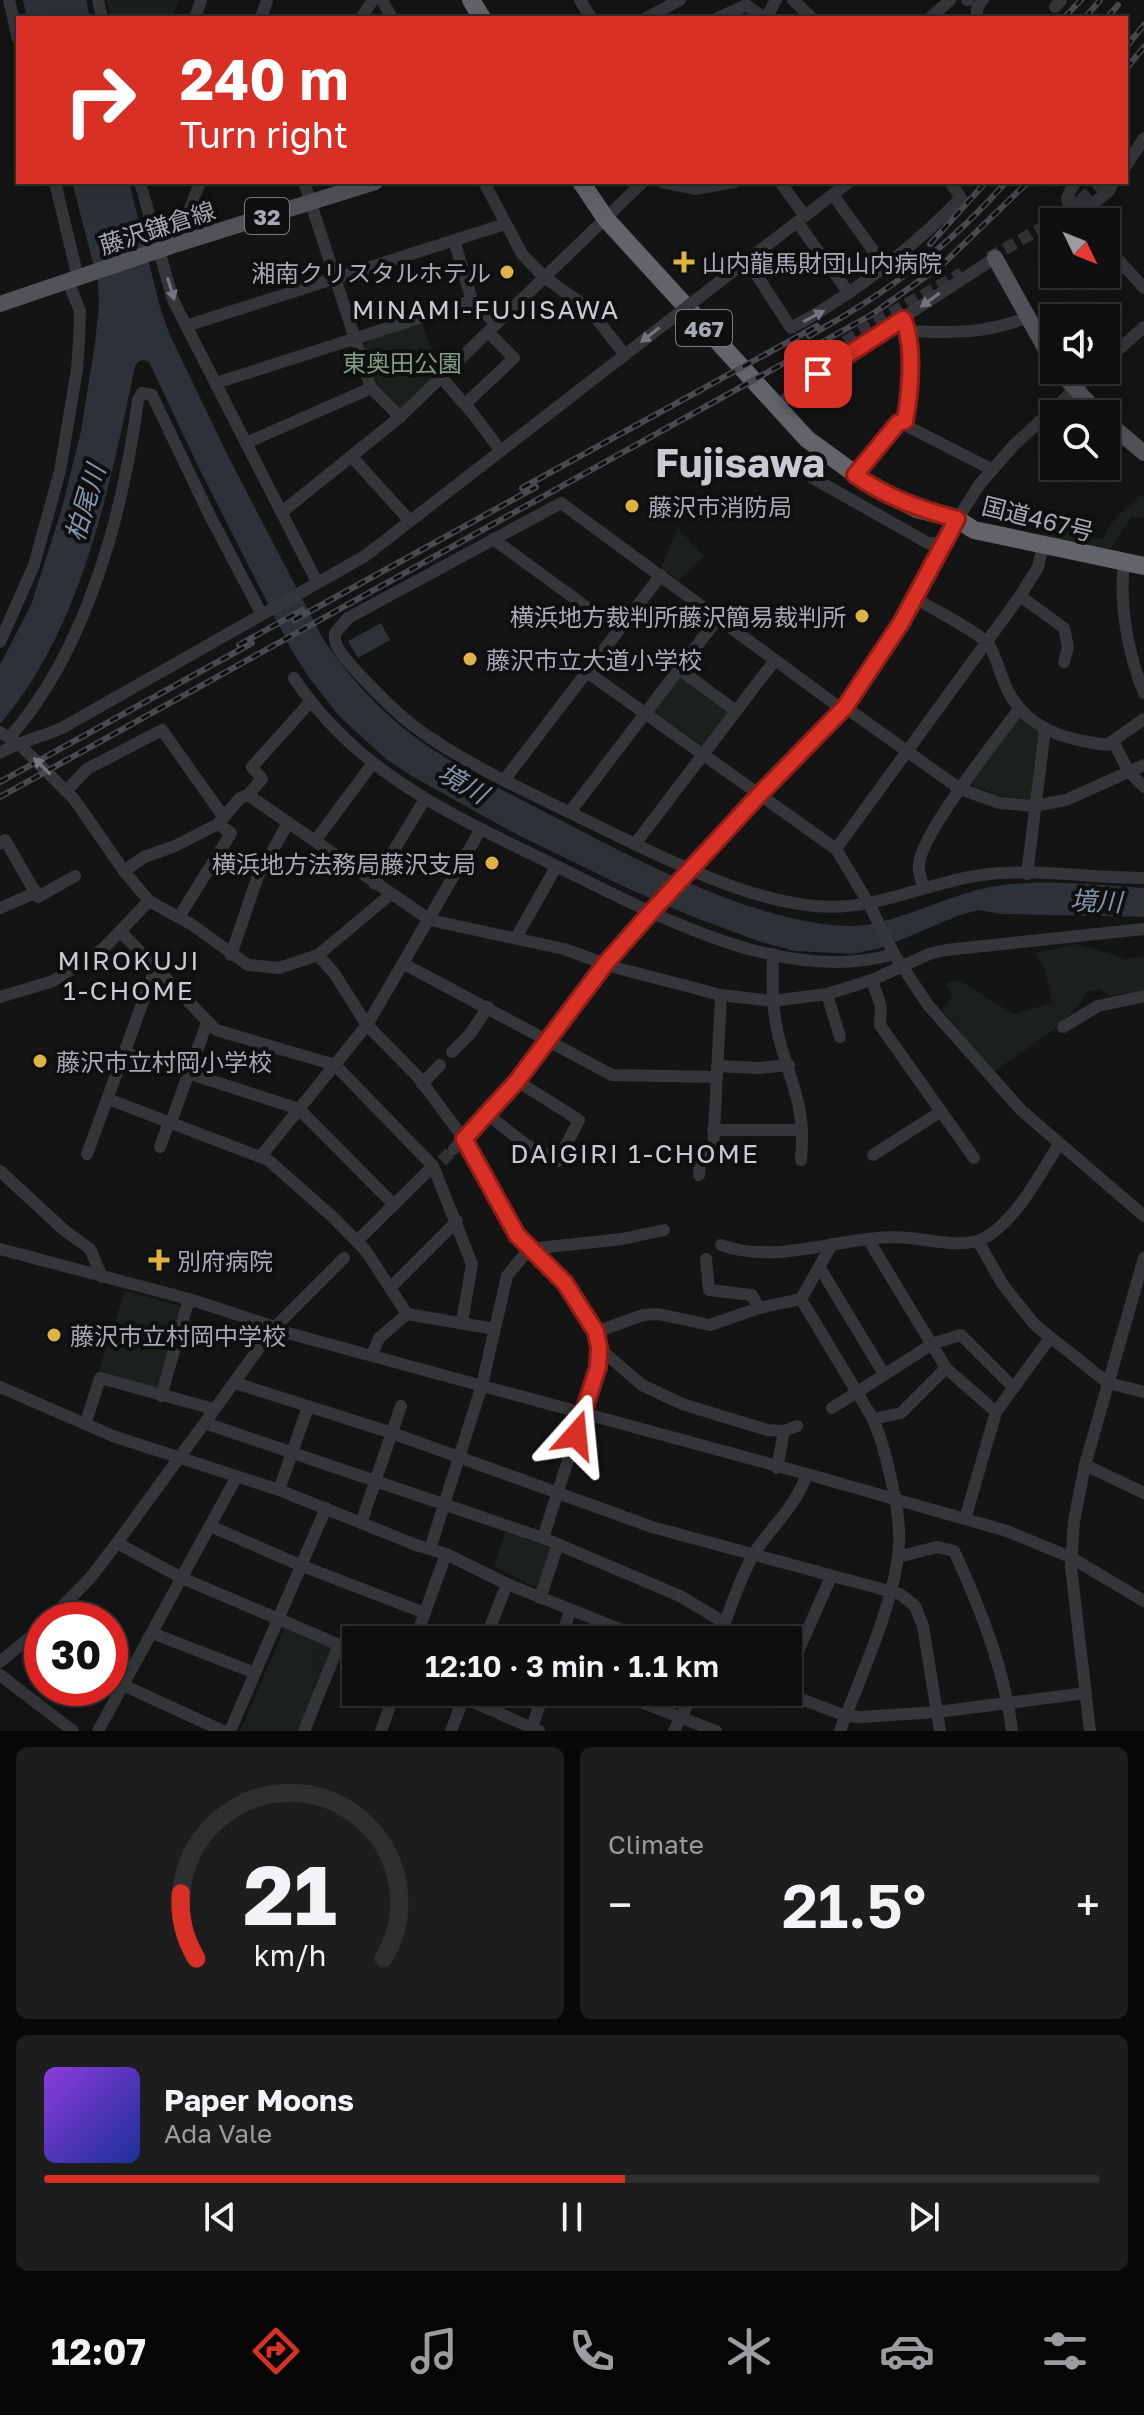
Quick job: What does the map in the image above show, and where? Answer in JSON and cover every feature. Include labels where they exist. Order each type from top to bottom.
[{"type":"highway","name":"国道467号","points":[[582,184],[606,219],[776,406],[807,439],[855,475],[917,509],[957,519],[974,530],[1144,566]]},
{"type":"main road","name":"藤沢鎌倉線","points":[[0,304],[369,184]]},
{"type":"main road","points":[[995,258],[1040,338]]},
{"type":"main road","points":[[1069,384],[1084,400]]},
{"type":"main road","points":[[1120,433],[1144,453]]},
{"type":"street","points":[[9,0],[16,30]]},
{"type":"street","points":[[650,16],[680,0]]},
{"type":"street","points":[[793,0],[810,16]]},
{"type":"street","points":[[935,9],[950,0]]},
{"type":"street","points":[[722,16],[746,5],[762,16]]},
{"type":"street","points":[[1128,163],[1144,139]]},
{"type":"street","points":[[0,642],[34,565],[60,471],[77,369],[80,311],[55,184]]},
{"type":"street","points":[[140,184],[157,252],[173,300],[282,512],[312,585]]},
{"type":"street","points":[[177,244],[199,184]]},
{"type":"street","points":[[305,184],[371,388],[400,417]]},
{"type":"street","points":[[485,184],[522,254],[544,277],[589,309],[625,355]]},
{"type":"street","points":[[282,512],[400,417],[641,184]]},
{"type":"street","points":[[672,184],[696,189],[723,184]]},
{"type":"street","points":[[781,184],[849,293]]},
{"type":"street","points":[[8,737],[34,740],[62,728],[365,556],[847,184]]},
{"type":"street","points":[[747,260],[791,328],[886,268],[921,239],[961,198],[951,184]]},
{"type":"street","points":[[1072,208],[1067,194],[1074,184]]},
{"type":"street","points":[[1067,198],[1077,205],[1089,207],[1109,191],[1112,184]]},
{"type":"street","points":[[833,195],[886,268]]},
{"type":"street","points":[[186,326],[505,224]]},
{"type":"street","points":[[454,240],[472,301],[514,358],[465,404]]},
{"type":"street","points":[[776,406],[819,370],[905,325],[995,258]]},
{"type":"street","points":[[1120,261],[1144,288]]},
{"type":"street","points":[[216,383],[472,301]]},
{"type":"street","points":[[905,325],[971,333],[1029,317]]},
{"type":"street","points":[[905,325],[909,404],[905,421]]},
{"type":"street","points":[[1120,348],[1144,327]]},
{"type":"street","points":[[441,377],[500,450]]},
{"type":"street","points":[[454,1149],[517,1081],[606,963],[759,795],[844,708],[870,673],[957,519],[991,469],[1081,384]]},
{"type":"street","points":[[246,443],[371,388]]},
{"type":"street","points":[[0,753],[8,737],[50,683],[84,611],[118,504],[138,400],[142,393],[152,395],[210,516],[262,613]]},
{"type":"street","points":[[905,421],[914,432],[991,469]]},
{"type":"street","points":[[855,475],[898,423],[905,421]]},
{"type":"street","points":[[351,456],[410,521]]},
{"type":"street","points":[[811,477],[928,543],[944,543]]},
{"type":"street","points":[[1144,765],[1066,800],[1034,806],[1000,803],[960,789],[775,660],[561,503],[348,618],[337,629],[334,639],[345,657],[399,714],[442,745],[688,872],[755,893],[798,904],[845,908],[870,907],[924,888],[982,875],[1144,878]]},
{"type":"street","points":[[493,539],[618,630]]},
{"type":"street","points":[[836,849],[988,643],[1038,567],[1043,546]]},
{"type":"street","points":[[1124,562],[1121,587],[1134,668],[1144,693]]},
{"type":"street","points":[[505,779],[661,575]]},
{"type":"street","points":[[1020,596],[1064,628],[1068,647],[1064,662]]},
{"type":"street","points":[[915,598],[988,643],[1019,709],[1045,729],[1089,743],[1107,745],[1144,719]]},
{"type":"street","points":[[570,812],[718,618]]},
{"type":"street","points":[[635,844],[775,660]]},
{"type":"street","points":[[679,669],[736,711]]},
{"type":"street","points":[[587,672],[836,849],[893,952],[928,1005],[1002,1092],[1144,1216]]},
{"type":"street","points":[[294,678],[347,740],[373,763],[425,799],[556,867],[714,937],[773,954],[824,962],[862,960],[893,952]]},
{"type":"street","points":[[124,871],[144,857],[175,846],[220,820],[240,798],[248,795],[262,779],[252,767],[311,701]]},
{"type":"street","points":[[924,888],[919,865],[924,847],[960,789],[1019,709]]},
{"type":"street","points":[[1027,874],[1045,729]]},
{"type":"street","points":[[66,791],[87,769],[162,730],[231,833],[179,917]]},
{"type":"street","points":[[8,737],[85,812],[124,871],[149,901],[179,917],[248,965],[279,968],[318,955],[391,894]]},
{"type":"street","points":[[1114,743],[1129,772],[1144,787]]},
{"type":"street","points":[[315,841],[373,763]]},
{"type":"street","points":[[248,795],[430,920],[564,949],[721,995],[772,1001],[827,994],[872,980],[929,954],[946,950],[1144,929]]},
{"type":"street","points":[[374,883],[425,799]]},
{"type":"street","points":[[231,955],[254,896],[258,876],[288,823]]},
{"type":"street","points":[[261,1156],[367,1025],[481,829]]},
{"type":"street","points":[[0,843],[5,840],[38,897],[75,876]]},
{"type":"street","points":[[516,938],[556,867]]},
{"type":"street","points":[[0,908],[37,892]]},
{"type":"street","points":[[0,997],[53,981],[104,948],[149,901]]},
{"type":"street","points":[[120,931],[207,1023],[223,1033],[335,1065],[433,1166],[472,1264],[462,1322]]},
{"type":"street","points":[[773,954],[772,1001],[781,1043],[798,1093],[801,1160]]},
{"type":"street","points":[[318,955],[334,973],[367,1025],[399,1056],[464,1139],[504,1215],[529,1249],[565,1283],[596,1332],[598,1367],[543,1538]]},
{"type":"street","points":[[404,964],[612,1075],[717,1072],[789,1065]]},
{"type":"street","points":[[87,1154],[155,969]]},
{"type":"street","points":[[872,980],[881,1007],[880,1025],[974,1158]]},
{"type":"street","points":[[827,994],[840,1037]]},
{"type":"street","points":[[699,1175],[700,1163],[713,1151],[721,995]]},
{"type":"street","points":[[1063,1027],[1098,1006],[1144,996]]},
{"type":"street","points":[[452,1052],[470,1034],[488,1007]]},
{"type":"street","points":[[160,1147],[207,1023]]},
{"type":"street","points":[[126,1053],[299,1109],[394,1205]]},
{"type":"street","points":[[422,1084],[440,1065]]},
{"type":"street","points":[[488,1115],[525,1144],[558,1161],[579,1120],[517,1081]]},
{"type":"street","points":[[108,1099],[261,1156],[357,1241],[407,1314],[495,1329]]},
{"type":"street","points":[[873,1155],[940,1112]]},
{"type":"street","points":[[713,1130],[802,1130]]},
{"type":"street","points":[[721,1245],[751,1254],[896,1236],[957,1243],[978,1241],[996,1230],[1012,1212],[1059,1144]]},
{"type":"street","points":[[357,1241],[433,1166]]},
{"type":"street","points":[[0,1171],[64,1230],[90,1249],[102,1277]]},
{"type":"street","points":[[390,1288],[457,1221]]},
{"type":"street","points":[[430,1549],[482,1385],[507,1276],[529,1249],[622,1239],[664,1230]]},
{"type":"street","points":[[868,1239],[946,1368],[996,1412]]},
{"type":"street","points":[[978,1241],[1015,1303],[1050,1338],[1108,1383],[1144,1392]]},
{"type":"street","points":[[596,1332],[643,1315],[658,1314],[710,1325],[759,1308],[801,1299],[832,1244]]},
{"type":"street","points":[[0,1249],[189,1299],[274,1328],[1007,1531],[1070,1557],[1144,1601]]},
{"type":"street","points":[[67,1602],[117,1543],[274,1328],[344,1258]]},
{"type":"street","points":[[1090,1731],[1070,1557],[1074,1521],[1085,1465],[1144,1258]]},
{"type":"street","points":[[706,1259],[709,1290],[752,1295],[759,1308]]},
{"type":"street","points":[[820,1268],[884,1374]]},
{"type":"street","points":[[161,1396],[189,1299]]},
{"type":"street","points":[[801,1299],[880,1435],[899,1531],[892,1591],[840,1731]]},
{"type":"street","points":[[372,1355],[379,1338],[407,1314]]},
{"type":"street","points":[[832,1408],[931,1345],[961,1335],[1013,1387]]},
{"type":"street","points":[[965,1519],[996,1412],[1050,1338]]},
{"type":"street","points":[[599,1348],[642,1385],[660,1395],[767,1430],[790,1429],[777,1468]]},
{"type":"street","points":[[873,1419],[901,1413],[946,1368]]},
{"type":"street","points":[[86,1422],[100,1378],[214,1409]]},
{"type":"street","points":[[235,1383],[392,1433],[652,1527],[892,1591],[908,1599],[920,1616],[940,1731]]},
{"type":"street","points":[[0,1387],[113,1436],[279,1490],[446,1554],[507,1584],[611,1626]]},
{"type":"street","points":[[361,1523],[401,1406]]},
{"type":"street","points":[[279,1490],[308,1407]]},
{"type":"street","points":[[205,1423],[543,1538],[680,1596],[725,1623]]},
{"type":"street","points":[[1085,1465],[1144,1493]]},
{"type":"street","points":[[724,1626],[753,1556],[801,1493],[807,1474]]},
{"type":"street","points":[[128,1676],[236,1478]]},
{"type":"street","points":[[230,1731],[326,1508]]},
{"type":"street","points":[[210,1526],[302,1566],[425,1613]]},
{"type":"street","points":[[117,1543],[182,1578],[342,1646]]},
{"type":"street","points":[[540,1598],[558,1544]]},
{"type":"street","points":[[898,1557],[937,1547],[954,1551],[971,1586],[1009,1703],[1012,1731]]},
{"type":"street","points":[[420,1626],[446,1554]]},
{"type":"street","points":[[802,1642],[831,1577]]},
{"type":"street","points":[[490,1626],[507,1584]]},
{"type":"street","points":[[565,1626],[570,1610]]},
{"type":"street","points":[[152,1633],[255,1673]]},
{"type":"street","points":[[2,1657],[24,1640]]},
{"type":"street","points":[[304,1731],[339,1645]]},
{"type":"street","points":[[0,1675],[73,1731]]},
{"type":"street","points":[[128,1687],[223,1731]]},
{"type":"street","points":[[802,1699],[846,1716],[937,1712],[1086,1693]]},
{"type":"street","points":[[98,1731],[112,1706]]},
{"type":"street","points":[[381,1731],[390,1706]]},
{"type":"street","points":[[451,1731],[457,1706]]},
{"type":"street","points":[[485,1706],[534,1730],[540,1706]]},
{"type":"street","points":[[650,1706],[716,1731]]},
{"type":"street","points":[[674,1731],[688,1706]]},
{"type":"green space","points":[[107,0],[179,0],[173,16],[111,16]]},
{"type":"green space","name":"東奥田公園","points":[[422,322],[430,346],[446,366],[403,407],[398,408],[378,386],[364,347],[369,339]]},
{"type":"green space","points":[[1140,495],[1144,497],[1144,518],[1131,517],[1110,550],[1049,541],[1040,529],[1055,516],[1070,530],[1102,539],[1115,519]]},
{"type":"green space","points":[[678,528],[704,557],[679,580],[661,567]]},
{"type":"green space","points":[[676,671],[732,711],[705,747],[648,708]]},
{"type":"green space","points":[[1020,717],[1039,732],[1030,800],[1001,796],[968,783]]},
{"type":"green space","points":[[1076,944],[1127,959],[1144,956],[1144,990],[1109,996],[1100,989],[1087,992],[1058,1025],[994,1071],[941,1009],[952,998],[946,983],[961,981],[1013,1014],[1053,1003],[1045,970],[1035,953]]},
{"type":"green space","points":[[125,1291],[184,1307],[160,1390],[98,1372]]},
{"type":"green space","points":[[505,1532],[553,1549],[538,1588],[494,1567]]},
{"type":"green space","points":[[285,1627],[332,1647],[300,1731],[240,1731]]},
{"type":"water","points":[[23,0],[86,0],[90,16],[27,16]]},
{"type":"water","points":[[73,184],[129,184],[169,333],[228,456],[322,637],[369,696],[402,727],[452,762],[653,867],[735,901],[816,923],[853,926],[884,921],[981,889],[1021,883],[1144,888],[1144,917],[1002,914],[978,910],[884,947],[853,954],[795,951],[691,916],[514,833],[386,759],[339,716],[292,651],[149,362],[144,360],[135,366],[103,507],[72,601],[52,645],[28,686],[0,724],[0,665],[31,605],[62,508],[81,431],[95,343],[98,282]]},
{"type":"water","points":[[381,623],[390,640],[358,658],[348,641]]},
{"type":"tunnel","points":[[989,258],[1059,218],[1100,184]]},
{"type":"tunnel","points":[[819,366],[840,345],[962,273]]},
{"type":"tunnel","points":[[429,1174],[454,1149]]},
{"type":"railway","points":[[1066,16],[1081,0]]},
{"type":"railway","points":[[1087,16],[1100,0]]},
{"type":"railway","points":[[1109,16],[1118,5]]},
{"type":"railway","points":[[1128,45],[1144,25]]},
{"type":"railway","points":[[1128,67],[1144,47]]},
{"type":"railway","points":[[930,244],[984,184]]},
{"type":"railway","points":[[809,336],[864,304],[915,268],[962,228],[1004,184]]},
{"type":"railway","points":[[0,797],[871,315],[942,265],[1026,184]]},
{"type":"railway","points":[[522,488],[817,326]]},
{"type":"railway","points":[[294,620],[536,487]]},
{"type":"railway","points":[[239,645],[302,610]]},
{"type":"railway","points":[[0,782],[252,643]]},
{"type":"place","name":"山内龍馬財団山内病院","points":[[684,262]]},
{"type":"place","name":"湘南クリスタルホテル","points":[[507,272]]},
{"type":"place","name":"藤沢市消防局","points":[[632,506]]},
{"type":"place","name":"横浜地方裁判所藤沢簡易裁判所","points":[[862,616]]},
{"type":"place","name":"藤沢市立大道小学校","points":[[470,659]]},
{"type":"place","name":"横浜地方法務局藤沢支局","points":[[492,863]]},
{"type":"place","name":"藤沢市立村岡小学校","points":[[40,1061]]},
{"type":"place","name":"別府病院","points":[[159,1260]]},
{"type":"place","name":"藤沢市立村岡中学校","points":[[54,1335]]},
{"type":"district","name":"MINAMI-FUJISAWA","points":[[486,309]]},
{"type":"district","name":"Fujisawa","points":[[740,462]]},
{"type":"district","name":"MIROKUJI 1-CHOME","points":[[129,975]]},
{"type":"district","name":"DAIGIRI 1-CHOME","points":[[635,1153]]},
{"type":"route","points":[[576,1435],[598,1367],[596,1332],[565,1283],[517,1235],[464,1139],[517,1081],[606,963],[759,795],[845,707],[901,623],[957,519],[917,509],[855,475],[898,423],[905,421],[909,404],[908,347],[903,319],[818,374]]},
{"type":"water label","name":"柏尾川","points":[[85,503]]},
{"type":"water label","name":"境川","points":[[463,783]]},
{"type":"water label","name":"境川","points":[[1096,901]]}]
